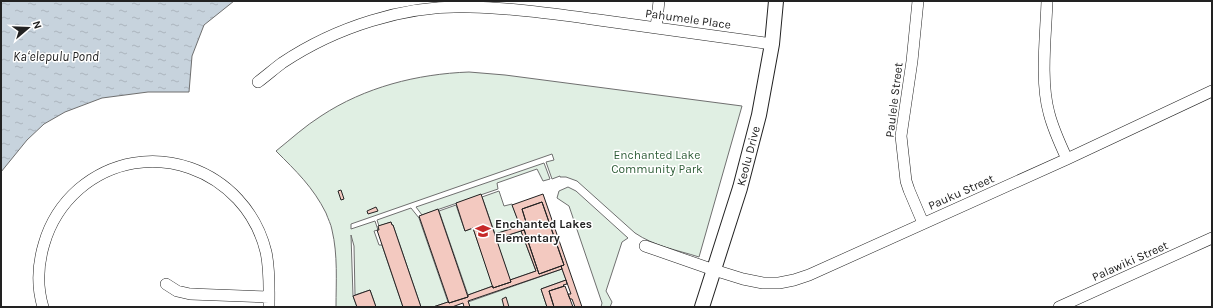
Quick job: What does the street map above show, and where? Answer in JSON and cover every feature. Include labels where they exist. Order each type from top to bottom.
[{"type":"main road","name":"Keolu Drive","points":[[702,307],[740,188],[763,99],[772,44],[776,1]]},
{"type":"street","points":[[656,28],[659,1]]},
{"type":"street","name":"Paulele Street","points":[[918,1],[912,61],[901,136],[906,181],[923,223]]},
{"type":"street","points":[[1047,1],[1044,69],[1048,112],[1067,159]]},
{"type":"street","name":"Pahumele Place","points":[[258,82],[281,64],[327,38],[369,22],[396,15],[437,8],[530,6],[656,28],[772,44]]},
{"type":"street","name":"Pauku Street","points":[[645,246],[743,279],[763,283],[779,283],[794,280],[809,275],[1067,159],[1212,91]]},
{"type":"street","points":[[43,307],[40,291],[40,264],[45,238],[57,214],[74,193],[96,177],[120,166],[145,162],[170,163],[195,169],[218,181],[238,198],[253,218],[263,242],[268,267],[269,302],[190,294],[177,291],[166,284]]},
{"type":"street","name":"Palawiki Street","points":[[1059,307],[1212,238]]},
{"type":"green space","name":"Enchanted Lake Community Park","points":[[469,72],[505,75],[742,106],[699,257],[650,241],[635,233],[577,181],[560,176],[552,179],[546,162],[554,160],[552,154],[351,224],[351,229],[375,221],[378,230],[374,231],[379,245],[382,245],[403,307],[376,307],[370,290],[355,295],[354,246],[351,235],[353,296],[357,307],[336,307],[336,259],[332,228],[316,195],[276,151],[315,120],[355,97],[411,79],[450,73]]},
{"type":"green space","points":[[544,163],[550,179],[543,181],[537,169],[497,183],[498,189],[422,215],[416,207]]},
{"type":"green space","points":[[568,187],[576,191],[628,238],[622,242],[606,291],[612,302],[610,307],[601,307],[602,303],[569,206],[557,198],[559,191]]},
{"type":"green space","points":[[499,191],[504,206],[512,204],[520,226],[495,234],[482,197]]},
{"type":"green space","points":[[456,205],[465,231],[473,228],[493,286],[468,295],[439,211]]},
{"type":"green space","points":[[411,208],[419,218],[448,302],[433,307],[421,307],[393,225],[391,222],[379,226],[377,220]]},
{"type":"green space","points":[[521,231],[536,271],[510,280],[496,239]]},
{"type":"green space","points":[[562,269],[566,280],[541,289],[547,307],[470,307],[468,302]]},
{"type":"water","name":"Kaʻelepulu Pond","points":[[1,1],[234,1],[204,25],[192,56],[189,92],[148,92],[102,98],[65,112],[44,124],[27,140],[1,172]]},
{"type":"building","points":[[341,190],[344,199],[341,200],[338,191]]},
{"type":"building","points":[[481,194],[511,282],[493,288],[473,228],[465,231],[456,203]]},
{"type":"building","points":[[543,194],[582,307],[575,307],[568,294],[571,294],[561,266],[564,265],[542,202],[522,209],[526,222],[522,223],[524,230],[496,239],[495,234],[520,226],[512,205]]},
{"type":"building","points":[[542,202],[564,265],[539,274],[522,223],[526,222],[522,209]]},
{"type":"building","points":[[376,207],[378,211],[368,214],[367,211]]},
{"type":"building","points":[[438,209],[468,297],[449,303],[419,216]]},
{"type":"building","points":[[391,222],[421,307],[403,307],[377,230],[379,230],[378,226]]},
{"type":"building","points":[[524,230],[539,274],[561,266],[562,269],[468,301],[470,307],[464,307],[463,303],[452,307],[433,307],[468,297],[468,295],[493,286],[493,288],[511,282],[510,280],[536,271],[521,231]]},
{"type":"building","points":[[566,280],[567,284],[563,285],[564,286],[549,291],[554,307],[547,307],[541,289]]},
{"type":"building","points":[[565,286],[573,307],[554,307],[549,291]]},
{"type":"building","points":[[370,290],[376,307],[357,307],[353,296]]},
{"type":"building","points":[[506,297],[509,307],[504,307],[502,299]]},
{"type":"place","name":"Enchanted Lakes Elementary","points":[[483,231]]}]
